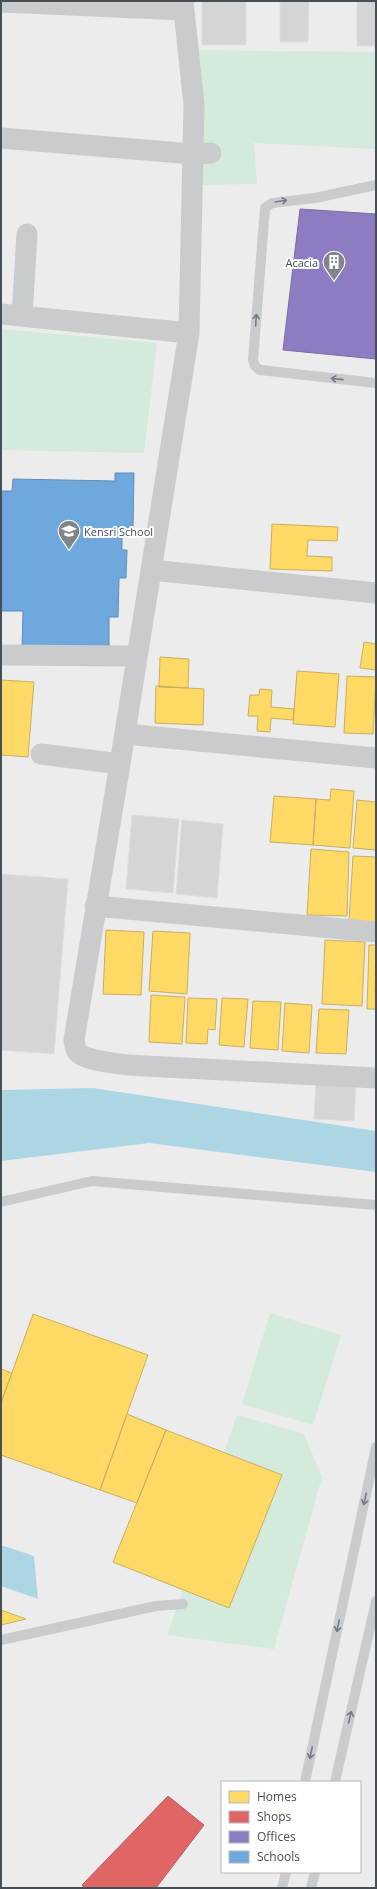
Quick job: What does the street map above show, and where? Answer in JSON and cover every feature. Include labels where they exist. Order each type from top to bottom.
[{"type":"street","points":[[1,2],[183,5],[194,105],[202,153],[189,333],[125,734],[95,906],[74,1040],[75,1048],[80,1054],[88,1058],[127,1065],[376,1078]]},
{"type":"street","points":[[1,138],[202,153]]},
{"type":"street","points":[[22,316],[27,234]]},
{"type":"street","points":[[1,314],[189,333]]},
{"type":"street","points":[[150,570],[376,593]]},
{"type":"street","points":[[1,654],[137,656]]},
{"type":"street","points":[[125,734],[376,758]]},
{"type":"street","points":[[41,754],[120,764]]},
{"type":"street","points":[[95,906],[376,932]]},
{"type":"lane","points":[[376,185],[315,198],[272,203],[265,208],[254,360],[255,366],[260,370],[376,383]]},
{"type":"lane","points":[[1,1202],[92,1181],[376,1205]]},
{"type":"lane","points":[[305,1781],[376,1447]]},
{"type":"lane","points":[[335,1781],[376,1601]]},
{"type":"lane","points":[[1,1640],[156,1606],[183,1604]]},
{"type":"lane","points":[[282,1888],[286,1873]]},
{"type":"lane","points":[[311,1888],[315,1873]]},
{"type":"green space","points":[[194,50],[376,52],[376,149],[254,143],[257,184],[201,185]]},
{"type":"green space","points":[[1,329],[157,343],[144,453],[1,450]]},
{"type":"green space","points":[[270,1313],[341,1335],[313,1425],[242,1404]]},
{"type":"green space","points":[[237,1415],[304,1434],[322,1477],[274,1649],[167,1635],[183,1590],[229,1608],[282,1475],[224,1453]]},
{"type":"water","points":[[93,1088],[376,1131],[376,1172],[149,1143],[1,1161],[1,1090]]},
{"type":"water","points":[[1,1545],[34,1556],[38,1599],[1,1586]]},
{"type":"building: Homes","points":[[272,524],[338,527],[337,541],[308,540],[307,556],[332,557],[332,571],[270,569]]},
{"type":"building: Homes","points":[[364,642],[376,644],[376,670],[360,668]]},
{"type":"building: Homes","points":[[160,657],[189,659],[188,688],[159,687]]},
{"type":"building: Homes","points":[[297,671],[339,674],[335,727],[293,724]]},
{"type":"building: Homes","points":[[347,676],[376,677],[373,734],[344,733]]},
{"type":"building: Homes","points":[[1,680],[34,682],[28,757],[1,755]]},
{"type":"building: Homes","points":[[156,686],[204,689],[203,725],[155,723]]},
{"type":"building: Homes","points":[[260,689],[272,690],[271,707],[294,709],[293,720],[271,718],[270,732],[257,731],[258,716],[248,716],[250,695],[259,695]]},
{"type":"building: Homes","points":[[331,789],[354,791],[350,848],[313,845],[316,799],[330,800]]},
{"type":"building: Homes","points":[[274,796],[316,799],[313,845],[270,842]]},
{"type":"building: Homes","points":[[357,800],[376,802],[376,850],[353,848]]},
{"type":"building: Homes","points":[[311,849],[349,852],[347,916],[307,915]]},
{"type":"building: Homes","points":[[353,856],[376,857],[376,924],[349,922]]},
{"type":"building: Homes","points":[[106,930],[144,932],[141,995],[103,994]]},
{"type":"building: Homes","points":[[153,931],[190,933],[187,994],[149,991]]},
{"type":"building: Homes","points":[[325,940],[365,942],[362,1006],[322,1004]]},
{"type":"building: Homes","points":[[369,945],[376,945],[376,1009],[367,1009]]},
{"type":"building: Homes","points":[[151,995],[185,997],[182,1044],[149,1042]]},
{"type":"building: Homes","points":[[188,998],[217,999],[215,1030],[208,1029],[207,1044],[186,1043]]},
{"type":"building: Homes","points":[[222,998],[248,999],[244,1047],[219,1045]]},
{"type":"building: Homes","points":[[253,1001],[281,1002],[278,1050],[250,1048]]},
{"type":"building: Homes","points":[[285,1003],[312,1005],[309,1053],[282,1051]]},
{"type":"building: Homes","points":[[319,1009],[349,1010],[346,1054],[316,1053]]},
{"type":"building: Homes","points":[[33,1314],[148,1355],[100,1490],[1,1455],[1,1403]]},
{"type":"building: Homes","points":[[1,1369],[12,1373],[1,1403]]},
{"type":"building: Homes","points":[[127,1414],[166,1430],[137,1503],[100,1490]]},
{"type":"building: Homes","points":[[166,1430],[282,1475],[229,1608],[113,1562]]},
{"type":"building: Homes","points":[[1,1610],[26,1619],[1,1625]]},
{"type":"building: Shops","points":[[168,1796],[204,1825],[156,1888],[84,1888],[82,1885]]},
{"type":"building: Offices","name":"Acacia","points":[[300,209],[376,214],[376,359],[283,350]]},
{"type":"building: Schools","name":"Kensri School","points":[[115,473],[134,473],[133,530],[122,530],[122,550],[127,550],[126,578],[119,578],[118,617],[109,617],[109,649],[22,647],[23,611],[1,611],[1,491],[12,491],[13,479],[115,481]]},
{"type":"building: Other","points":[[202,1],[246,1],[246,45],[202,45]]},
{"type":"building: Other","points":[[280,1],[309,1],[308,42],[280,42]]},
{"type":"building: Other","points":[[357,1],[376,1],[376,46],[357,46]]},
{"type":"building: Other","points":[[132,815],[179,819],[173,893],[126,889]]},
{"type":"building: Other","points":[[182,820],[223,824],[217,898],[176,894]]},
{"type":"building: Other","points":[[1,874],[68,879],[54,1054],[1,1050]]},
{"type":"building: Other","points":[[316,1082],[356,1084],[354,1121],[314,1119]]},
{"type":"place","name":"Acacia","points":[[334,282]]},
{"type":"place","name":"Kensri School","points":[[69,550]]}]
